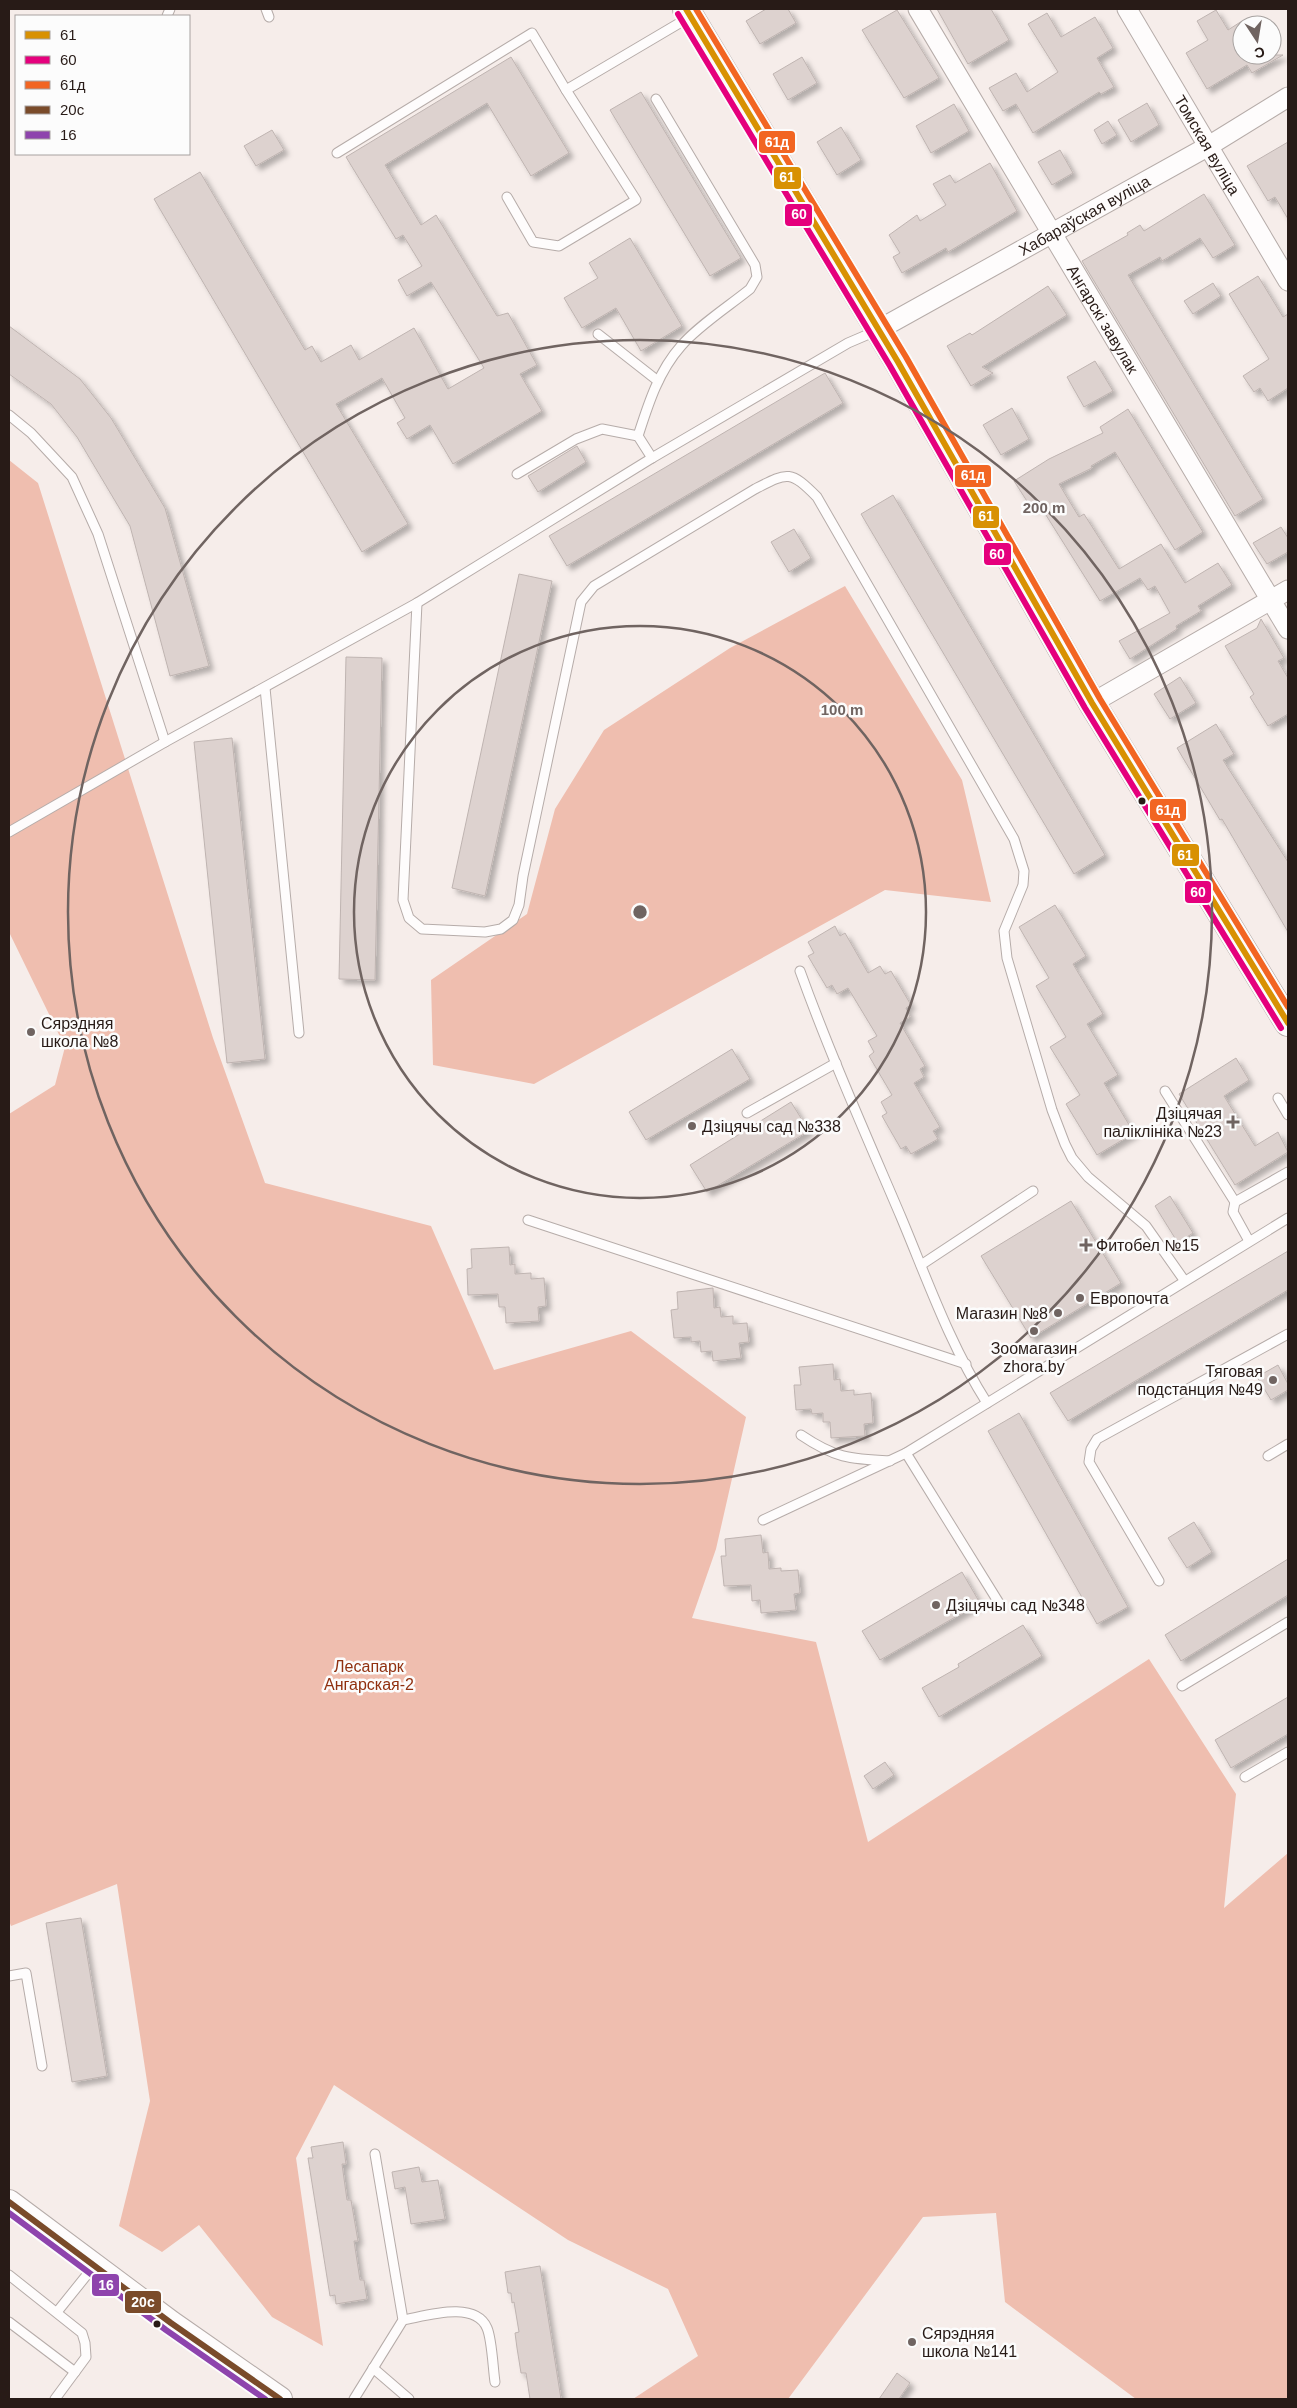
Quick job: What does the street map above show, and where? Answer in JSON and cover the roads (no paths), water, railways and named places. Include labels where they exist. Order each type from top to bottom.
[{"type":"main road","points":[[688,13],[878,330],[1092,703],[1288,1022]]},
{"type":"street","name":"Ангарскі завулак","points":[[918,9],[1288,629]]},
{"type":"street","name":"Томская вуліца","points":[[1127,9],[1288,281]]},
{"type":"street","name":"Хабараўская вуліца","points":[[878,330],[1052,235],[1207,147],[1288,97]]},
{"type":"street","points":[[1092,703],[1288,590]]},
{"type":"street","points":[[9,2202],[94,2266],[280,2399]]},
{"type":"lane","points":[[566,90],[688,13]]},
{"type":"lane","points":[[337,154],[532,33],[636,200],[559,246],[533,242],[507,197]]},
{"type":"lane","points":[[638,436],[658,381],[665,367],[681,345],[750,289],[757,277],[755,265],[656,99]]},
{"type":"lane","points":[[9,832],[319,655],[417,603],[652,458],[848,343],[878,330]]},
{"type":"lane","points":[[598,334],[658,381]]},
{"type":"lane","points":[[9,415],[32,433],[72,478],[98,534],[165,742]]},
{"type":"lane","points":[[517,474],[576,439],[602,429],[638,436],[652,458]]},
{"type":"lane","points":[[417,603],[403,900],[409,918],[422,929],[485,932],[501,929],[512,920],[519,905],[523,876],[581,602],[594,586],[755,489],[780,476],[798,478],[817,497],[1014,839],[1024,871],[1023,885],[1004,931],[1007,958],[1052,1110],[1065,1144],[1072,1158],[1088,1177],[1146,1226],[1184,1280]]},
{"type":"lane","points":[[264,688],[299,1033]]},
{"type":"lane","points":[[800,971],[836,1063],[921,1265],[966,1364],[987,1403]]},
{"type":"lane","points":[[747,1113],[836,1063]]},
{"type":"lane","points":[[1165,1091],[1235,1202],[1233,1212],[1249,1241]]},
{"type":"lane","points":[[1278,1098],[1288,1115]]},
{"type":"lane","points":[[1235,1202],[1288,1172]]},
{"type":"lane","points":[[921,1265],[1033,1191]]},
{"type":"lane","points":[[763,1520],[906,1453],[1184,1280],[1288,1218]]},
{"type":"lane","points":[[528,1220],[966,1364]]},
{"type":"lane","points":[[1159,1580],[1089,1462],[1090,1449],[1097,1439],[1288,1334]]},
{"type":"lane","points":[[801,1435],[826,1452],[855,1460],[891,1461]]},
{"type":"lane","points":[[1268,1456],[1288,1444]]},
{"type":"lane","points":[[906,1453],[999,1603]]},
{"type":"lane","points":[[1182,1686],[1288,1622]]},
{"type":"lane","points":[[1245,1777],[1288,1752]]},
{"type":"lane","points":[[9,1976],[26,1974],[42,2066]]},
{"type":"lane","points":[[354,2399],[403,2320],[375,2154]]},
{"type":"lane","points":[[57,2312],[94,2266]]},
{"type":"lane","points":[[9,2275],[82,2333],[86,2357],[55,2399]]},
{"type":"lane","points":[[403,2320],[458,2311],[478,2316],[487,2328],[494,2382]]},
{"type":"lane","points":[[9,2322],[74,2372]]},
{"type":"lane","points":[[373,2368],[410,2399]]},
{"type":"place","name":"Сярэдняя школа №8","points":[[31,1032]]},
{"type":"place","name":"Дзіцячая паліклініка №23","points":[[1233,1122]]},
{"type":"place","name":"Дзіцячы сад №338","points":[[692,1126]]},
{"type":"place","name":"Фитобел №15","points":[[1086,1245]]},
{"type":"place","name":"Европочта","points":[[1080,1298]]},
{"type":"place","name":"Магазин №8","points":[[1058,1313]]},
{"type":"place","name":"Зоомагазин zhora.by","points":[[1034,1331]]},
{"type":"place","name":"Тяговая подстанция №49","points":[[1273,1380]]},
{"type":"place","name":"Дзіцячы сад №348","points":[[936,1605]]},
{"type":"place","name":"Сярэдняя школа №141","points":[[912,2342]]},
{"type":"park label","name":"Лесапарк Ангарская-2","points":[[369,1675]]}]
